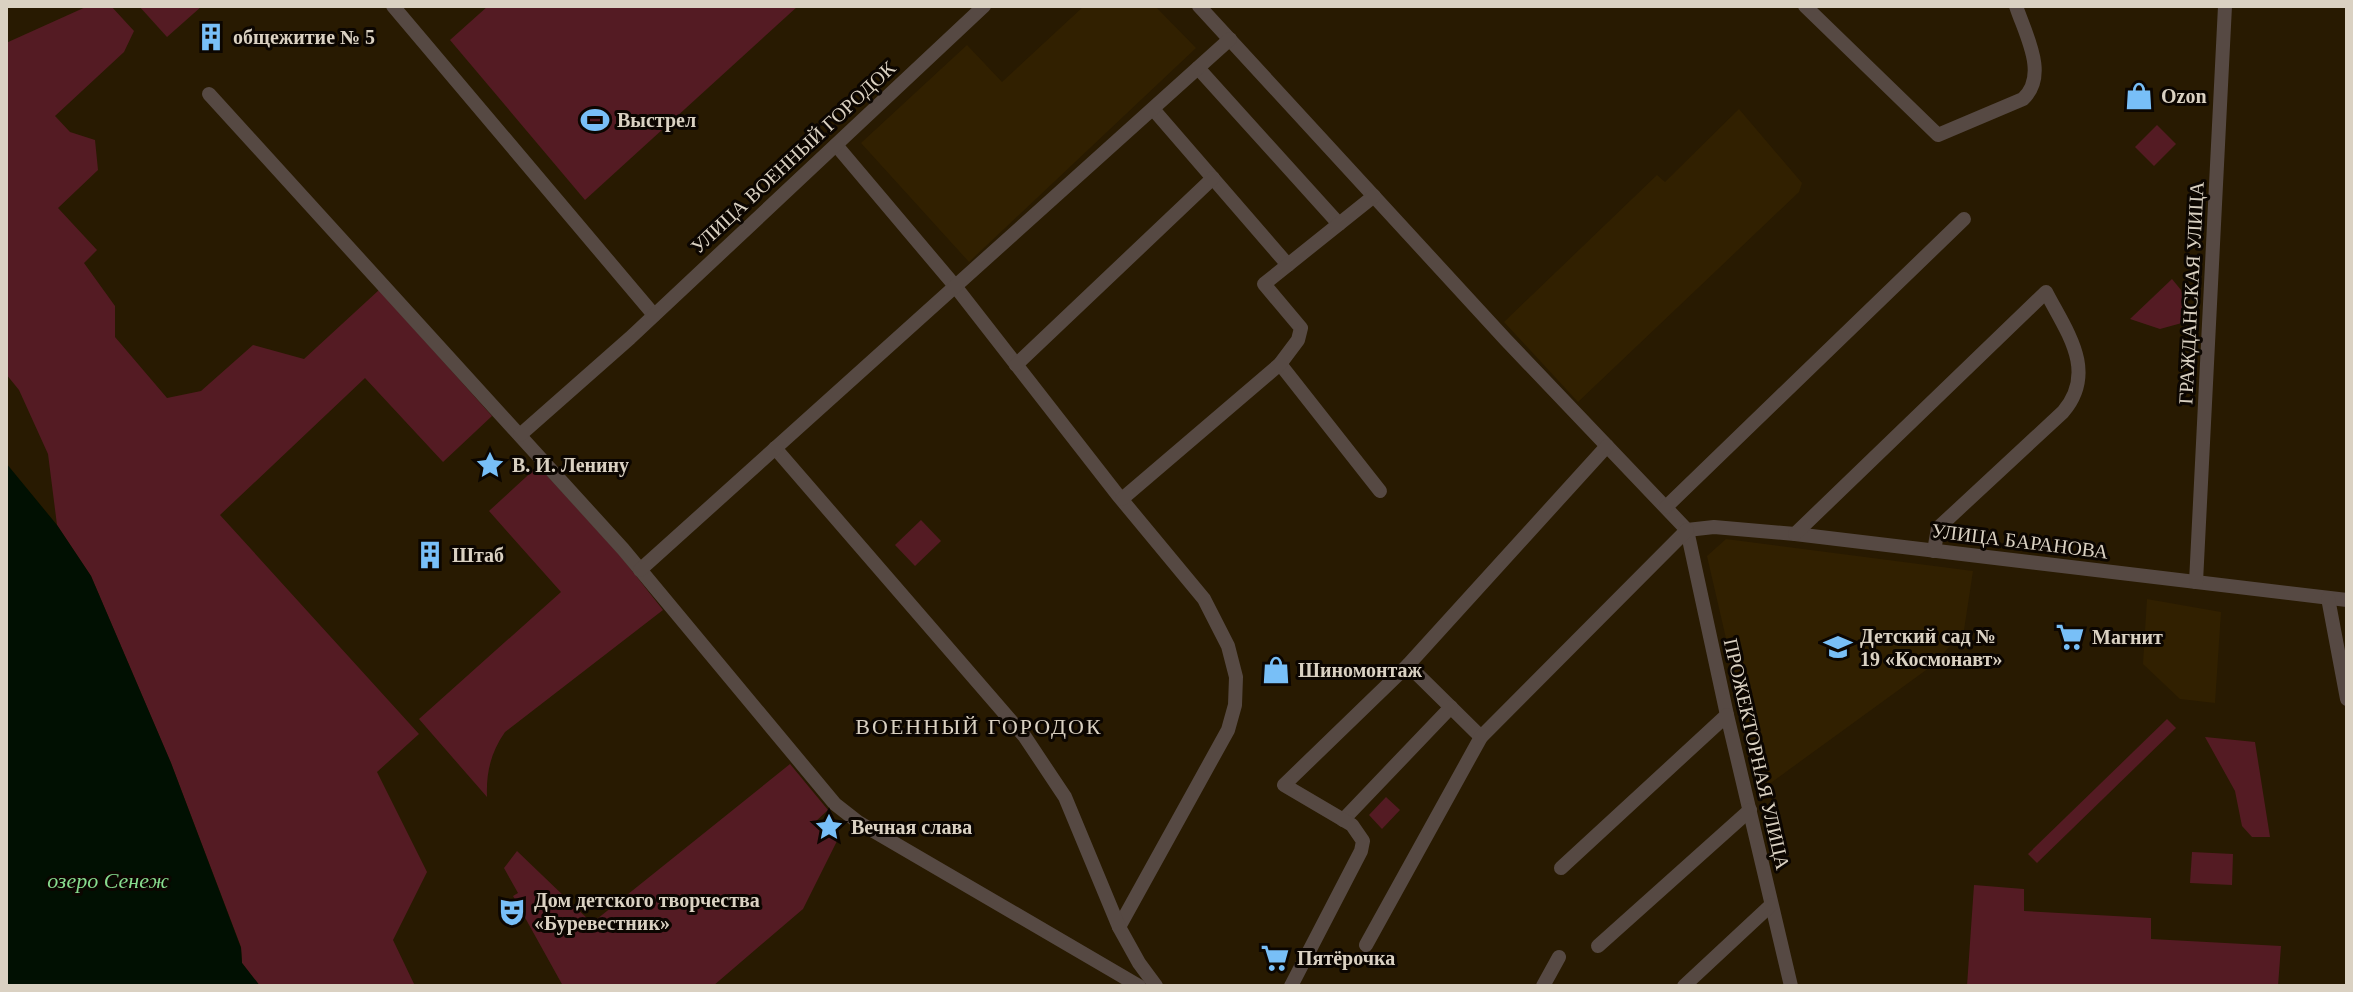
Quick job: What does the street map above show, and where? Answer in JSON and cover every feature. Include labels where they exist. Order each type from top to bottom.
[{"type":"street","points":[[393,6],[654,315]]},
{"type":"street","name":"УЛИЦА ВОЕННЫЙ ГОРОДОК","points":[[520,435],[630,338],[984,6]]},
{"type":"street","points":[[1199,6],[1687,530],[1481,737],[1366,945]]},
{"type":"street","points":[[1805,6],[1938,135],[2023,99],[2030,93],[2036,71],[2016,6]]},
{"type":"street","name":"ГРАЖДАНСКАЯ УЛИЦА","points":[[2196,582],[2225,6]]},
{"type":"street","points":[[640,570],[1230,39]]},
{"type":"street","points":[[1198,68],[1339,224]]},
{"type":"street","points":[[209,94],[640,570],[843,811],[1139,986]]},
{"type":"street","points":[[1153,109],[1288,265]]},
{"type":"street","points":[[836,145],[955,286],[1204,599],[1228,646],[1236,677],[1235,705],[1228,730],[1119,927]]},
{"type":"street","points":[[1016,365],[1213,178]]},
{"type":"street","points":[[1122,499],[1280,364],[1298,340],[1301,328],[1264,284],[1374,196]]},
{"type":"street","points":[[1666,507],[1964,219]]},
{"type":"street","points":[[1795,534],[2046,292],[2075,346],[2079,377],[2077,390],[2063,412],[1938,528],[1934,551]]},
{"type":"street","points":[[1280,364],[1380,491]]},
{"type":"street","points":[[1291,986],[1361,851],[1363,841],[1359,831],[1284,785],[1408,665],[1607,446]]},
{"type":"street","points":[[775,448],[1025,737],[1065,797],[1119,927],[1156,986]]},
{"type":"street","name":"УЛИЦА БАРАНОВА","points":[[1687,530],[1714,527],[1795,534],[2347,602]]},
{"type":"street","name":"ПРОЖЕКТОРНАЯ УЛИЦА","points":[[1687,530],[1791,986]]},
{"type":"street","points":[[2328,598],[2347,699]]},
{"type":"street","points":[[2333,623],[2335,613],[2347,602]]},
{"type":"street","points":[[1408,665],[1481,737]]},
{"type":"street","points":[[1343,820],[1451,707]]},
{"type":"street","points":[[1561,868],[1727,715]]},
{"type":"street","points":[[1598,946],[1750,810]]},
{"type":"street","points":[[1684,986],[1771,905]]},
{"type":"street","points":[[1543,986],[1559,957]]},
{"type":"shaded area","points":[[88,6],[111,6],[134,31],[124,52],[55,116],[70,132],[95,140],[98,170],[58,208],[97,250],[84,263],[115,306],[115,337],[167,398],[201,391],[253,345],[304,359],[379,290],[492,416],[443,462],[365,378],[220,515],[419,734],[377,772],[427,872],[393,940],[415,986],[260,986],[242,963],[241,947],[171,763],[91,576],[57,525],[48,454],[19,390],[6,374],[6,43]]},
{"type":"shaded area","points":[[139,6],[202,6],[167,37]]},
{"type":"shaded area","name":"Выстрел","points":[[488,6],[798,6],[585,200],[450,40]]},
{"type":"shaded area","points":[[1084,6],[1155,6],[1196,48],[969,262],[861,143],[967,45],[1002,82]]},
{"type":"shaded area","points":[[1739,109],[1802,183],[1799,192],[1578,402],[1504,322],[1657,175],[1665,182]]},
{"type":"shaded area","points":[[2157,125],[2176,144],[2154,166],[2135,147]]},
{"type":"shaded area","points":[[2172,279],[2181,290],[2189,321],[2160,329],[2130,319]]},
{"type":"shaded area","points":[[538,466],[618,553],[663,610],[505,732],[490,763],[487,797],[419,719],[561,592],[489,511]]},
{"type":"shaded area","points":[[921,520],[941,541],[915,566],[895,545]]},
{"type":"shaded area","name":"Детский сад № 19 «Космонавт»","points":[[1726,539],[1973,571],[1964,630],[1933,665],[1761,790],[1707,556]]},
{"type":"shaded area","points":[[2147,599],[2221,612],[2215,703],[2180,699],[2143,664]]},
{"type":"shaded area","points":[[2167,719],[2176,728],[2037,863],[2028,854]]},
{"type":"shaded area","points":[[2205,737],[2255,742],[2270,837],[2252,837],[2242,826],[2235,791]]},
{"type":"shaded area","points":[[790,764],[828,810],[814,823],[837,841],[803,909],[713,986],[563,986],[513,896],[518,893],[504,868],[517,851],[592,923]]},
{"type":"shaded area","points":[[1386,797],[1400,810],[1382,829],[1369,815]]},
{"type":"shaded area","points":[[2192,852],[2233,854],[2232,885],[2190,883]]},
{"type":"shaded area","points":[[1974,885],[2024,889],[2024,911],[2151,918],[2151,939],[2281,946],[2278,986],[1967,986]]},
{"type":"water","name":"озеро Сенеж","points":[[6,463],[57,525],[91,576],[171,763],[241,948],[242,963],[260,986],[6,986]]},
{"type":"place","name":"общежитие № 5","points":[[211,37]]},
{"type":"place","name":"Ozon","points":[[2139,96]]},
{"type":"place","name":"Выстрел","points":[[595,120]]},
{"type":"place","name":"В. И. Ленину","points":[[490,465]]},
{"type":"place","name":"Штаб","points":[[430,555]]},
{"type":"place","name":"Магнит","points":[[2070,637]]},
{"type":"place","name":"Детский сад № 19 «Космонавт»","points":[[1838,647]]},
{"type":"place","name":"Шиномонтаж","points":[[1276,670]]},
{"type":"place","name":"Вечная слава","points":[[829,827]]},
{"type":"place","name":"Дом детского творчества «Буревестник»","points":[[512,912]]},
{"type":"place","name":"Пятёрочка","points":[[1275,958]]},
{"type":"district","name":"ВОЕННЫЙ ГОРОДОК","points":[[979,726]]}]
